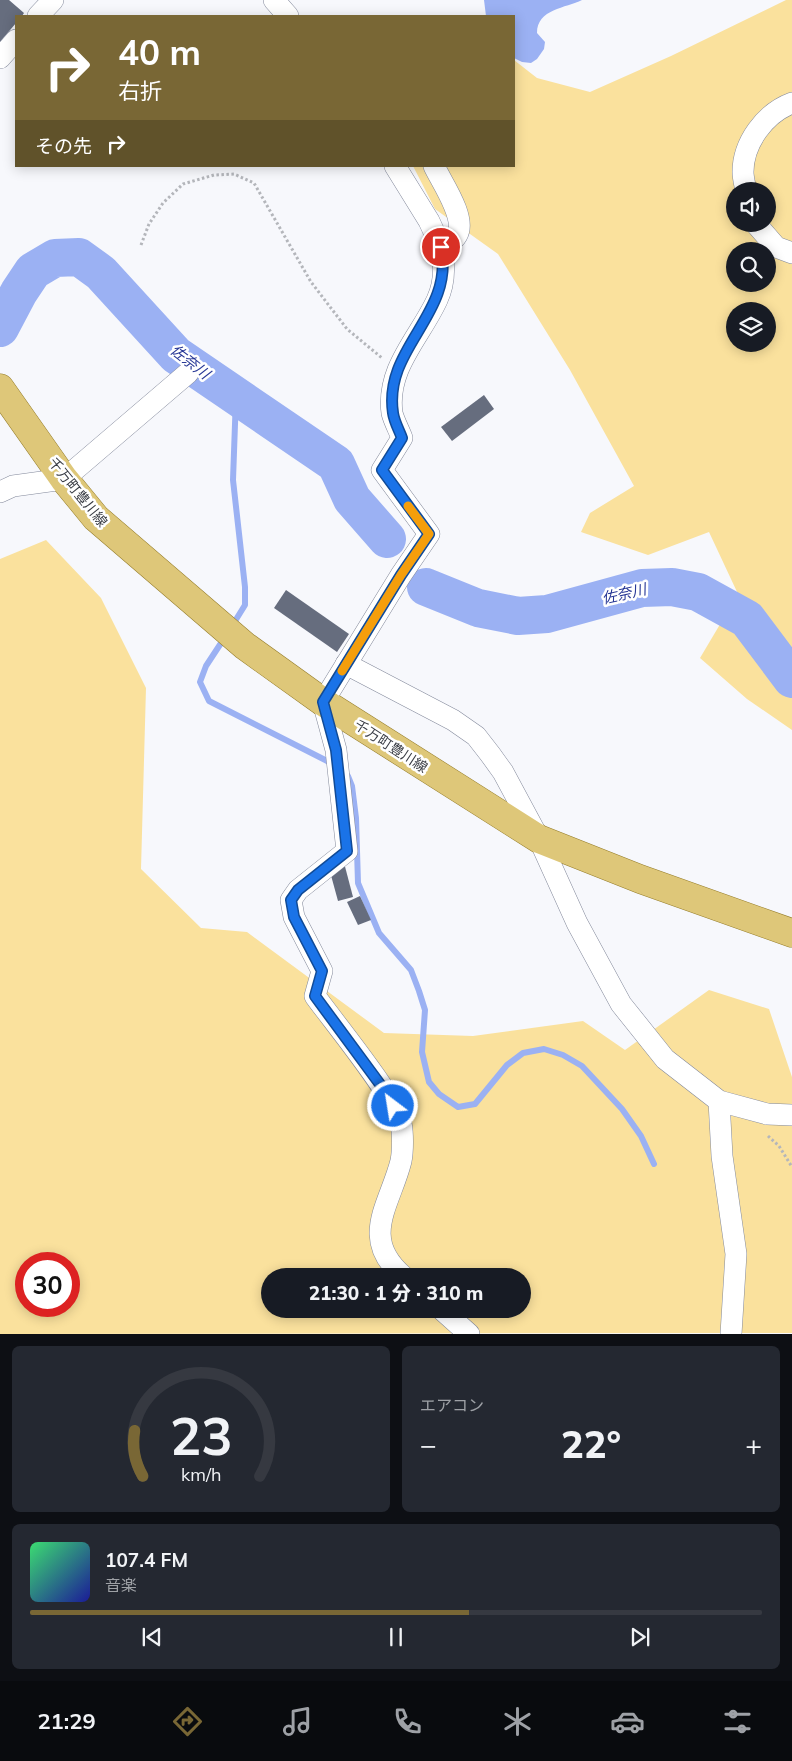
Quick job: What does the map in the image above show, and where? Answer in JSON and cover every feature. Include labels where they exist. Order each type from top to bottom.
[{"type":"main road","name":"千万町豊川線","points":[[0,388],[64,479],[96,518],[245,646],[323,702],[539,839],[640,879],[792,933]]},
{"type":"street","points":[[39,15],[53,0]]},
{"type":"street","points":[[274,0],[287,15]]},
{"type":"street","points":[[0,58],[15,41]]},
{"type":"street","points":[[745,182],[743,172],[749,145],[760,126],[780,107],[792,103]]},
{"type":"street","points":[[395,1268],[381,1247],[381,1214],[401,1160],[401,1121],[385,1091],[315,996],[322,971],[294,917],[291,900],[298,890],[347,851],[336,750],[323,702],[401,575],[429,534],[382,470],[402,438],[392,413],[397,371],[437,300],[443,282],[445,264],[441,247],[429,221],[396,167]]},
{"type":"street","points":[[434,167],[460,218],[456,238],[441,247]]},
{"type":"street","points":[[763,232],[776,248],[792,253]]},
{"type":"street","points":[[0,492],[13,486],[64,479],[188,373]]},
{"type":"street","points":[[346,664],[453,720],[476,736],[503,772],[539,839],[577,923],[621,1004],[642,1034],[665,1059],[719,1101],[767,1114],[792,1115]]},
{"type":"street","points":[[719,1101],[722,1156],[736,1254],[731,1334]]},
{"type":"street","points":[[451,1318],[469,1334]]},
{"type":"path","points":[[141,245],[149,224],[162,203],[183,184],[214,175],[234,174],[254,183],[311,282],[347,329],[397,371]]},
{"type":"shaded area","points":[[786,0],[792,0],[792,730],[747,699],[700,658],[738,594],[709,532],[648,555],[581,532],[590,513],[634,486],[570,370],[498,254],[435,209],[414,167],[515,167],[515,61],[537,78],[590,92],[671,56]]},
{"type":"shaded area","points":[[46,540],[101,598],[146,688],[141,869],[201,928],[247,932],[384,1033],[473,1036],[583,1021],[625,1050],[709,990],[769,1009],[792,1077],[792,1333],[0,1334],[0,559]]},
{"type":"water","points":[[484,0],[582,0],[554,10],[542,19],[538,25],[537,33],[545,42],[544,49],[537,59],[531,63],[515,58],[515,15],[486,15]]},
{"type":"building","points":[[0,0],[9,0],[24,13],[23,15],[15,15],[15,24],[0,42]]},
{"type":"building","points":[[484,395],[494,409],[452,441],[441,427]]},
{"type":"building","points":[[286,590],[349,634],[337,652],[274,608]]},
{"type":"building","points":[[343,859],[353,897],[338,901],[329,868]]},
{"type":"building","points":[[360,896],[371,920],[358,925],[347,902]]},
{"type":"waterway","name":"佐奈川","points":[[0,328],[19,292],[33,271],[55,258],[79,257],[101,273],[176,355],[336,464],[352,499],[387,539]]},
{"type":"waterway","points":[[232,626],[245,605],[245,587],[233,480],[236,396]]},
{"type":"waterway","name":"佐奈川","points":[[426,587],[478,608],[518,616],[547,614],[642,588],[672,587],[698,592],[747,619],[792,679]]},
{"type":"waterway","points":[[225,637],[206,666],[200,682],[209,701],[333,764]]},
{"type":"waterway","points":[[348,776],[352,786],[356,818],[358,883],[379,933],[411,970],[419,991],[425,1010],[422,1052],[429,1082],[439,1094],[458,1107],[475,1104],[507,1065],[523,1053],[544,1049],[563,1055],[582,1066],[622,1109],[641,1136],[654,1164]]},
{"type":"slow traffic","points":[[342,671],[401,575],[429,534],[408,506]]},
{"type":"route","points":[[393,1106],[385,1091],[315,996],[322,971],[294,917],[291,900],[298,890],[347,851],[336,750],[323,702],[401,575],[429,534],[382,470],[402,438],[392,413],[397,371],[437,300],[443,282],[445,264],[441,247]]}]
